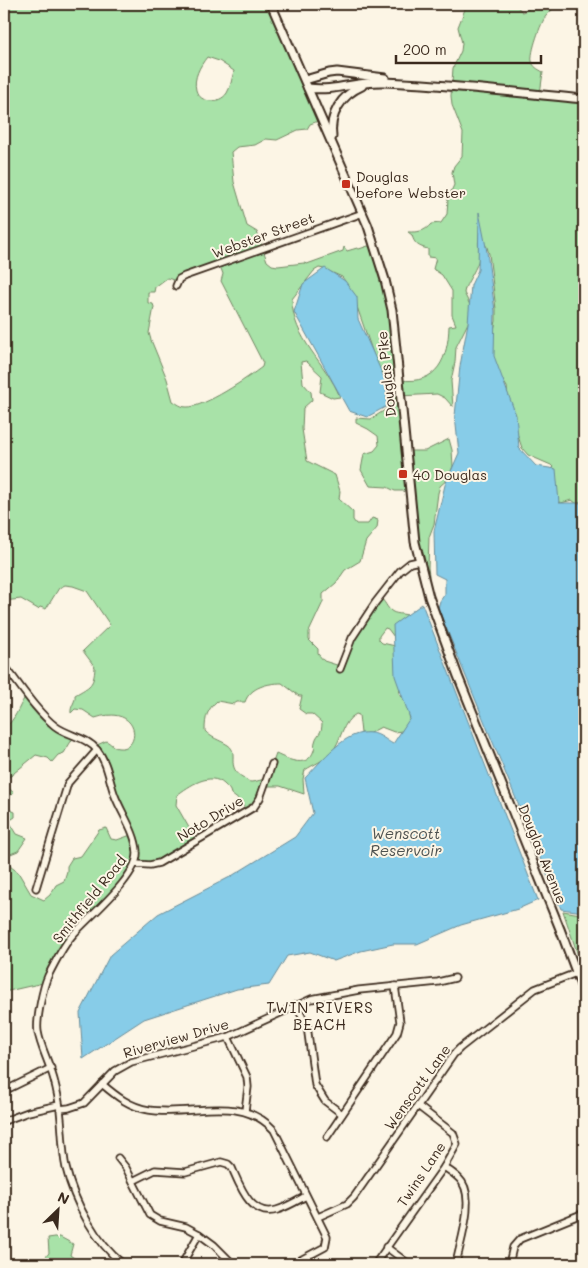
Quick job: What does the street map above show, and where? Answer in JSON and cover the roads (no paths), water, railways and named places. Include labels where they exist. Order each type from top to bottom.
[{"type":"main road","name":"Douglas Pike","points":[[271,4],[362,213],[382,269],[392,310],[412,517],[419,561],[429,597],[489,752]]},
{"type":"main road","points":[[305,80],[337,72],[375,76],[402,82]]},
{"type":"main road","points":[[335,150],[331,127],[338,106],[351,92],[371,82]]},
{"type":"main road","points":[[308,88],[329,90],[371,82],[402,82],[584,99]]},
{"type":"main road","name":"Douglas Avenue","points":[[489,752],[584,993]]},
{"type":"street","name":"Webster Street","points":[[176,286],[179,279],[185,276],[362,213]]},
{"type":"street","points":[[340,669],[352,638],[371,609],[406,565],[419,561]]},
{"type":"street","points":[[4,665],[32,701],[56,727],[86,741],[97,750],[68,783],[36,888]]},
{"type":"street","name":"Smithfield Road","points":[[97,750],[104,762],[115,796],[135,840],[137,850],[135,864],[113,894],[69,940],[43,988],[37,1030],[51,1068],[60,1107],[66,1170],[74,1192],[101,1242],[112,1256],[124,1264]]},
{"type":"street","name":"Noto Drive","points":[[135,864],[150,865],[159,863],[254,807],[263,793],[272,764]]},
{"type":"street","name":"Wenscott Lane","points":[[318,1218],[347,1204],[354,1197],[460,1048],[535,989],[576,973]]},
{"type":"street","name":"Riverview Drive","points":[[4,1121],[28,1112],[60,1107],[69,1108],[84,1103],[115,1071],[131,1062],[228,1037],[310,999],[455,978]]},
{"type":"street","points":[[327,1137],[397,1033],[400,1022],[395,986]]},
{"type":"street","points":[[296,1005],[307,1026],[315,1085],[325,1101],[342,1114]]},
{"type":"street","points":[[228,1037],[247,1077],[248,1087],[245,1111]]},
{"type":"street","points":[[4,1091],[51,1068]]},
{"type":"street","points":[[102,1084],[128,1103],[149,1110],[219,1109],[245,1111],[261,1118],[274,1130],[327,1236],[325,1248],[293,1264]]},
{"type":"street","name":"Twins Lane","points":[[375,1264],[444,1167],[457,1144],[453,1133],[418,1106]]},
{"type":"street","points":[[118,1158],[126,1168],[146,1211],[150,1215],[160,1221],[186,1227],[199,1234],[214,1244],[233,1264]]},
{"type":"street","points":[[133,1181],[155,1170],[185,1172],[199,1170],[221,1162],[228,1164],[232,1168],[247,1199],[258,1208],[271,1211],[277,1210],[306,1196]]},
{"type":"street","points":[[444,1167],[462,1182],[467,1193],[469,1206],[456,1264]]},
{"type":"street","points":[[509,1264],[513,1247],[520,1240],[584,1213]]},
{"type":"street","points":[[182,1264],[199,1234]]},
{"type":"street","points":[[386,1247],[409,1264]]},
{"type":"street","points":[[576,1264],[584,1261]]},
{"type":"water","points":[[479,212],[487,252],[495,311],[494,356],[516,415],[519,448],[536,466],[556,469],[559,503],[579,503],[584,501],[584,912],[561,909],[438,608],[445,594],[445,579],[435,574],[434,531],[445,485],[459,453],[455,416],[460,366],[468,323],[471,285],[478,270]]},
{"type":"water","points":[[325,268],[345,281],[357,297],[358,319],[386,382],[387,406],[367,417],[349,411],[294,312],[303,284]]},
{"type":"water","name":"Wenscott Reservoir","points":[[422,604],[538,900],[518,909],[461,925],[417,944],[393,944],[361,951],[334,961],[310,952],[287,956],[269,985],[237,989],[144,1019],[83,1059],[80,1013],[110,955],[158,914],[230,877],[295,837],[313,813],[305,778],[343,741],[362,733],[372,733],[381,736],[393,744],[410,718],[395,676],[393,625]]},
{"type":"place","name":"Douglas before Webster","points":[[346,184]]},
{"type":"place","name":"40 Douglas","points":[[403,474]]},
{"type":"district","name":"TWIN RIVERS BEACH","points":[[320,1016]]}]
